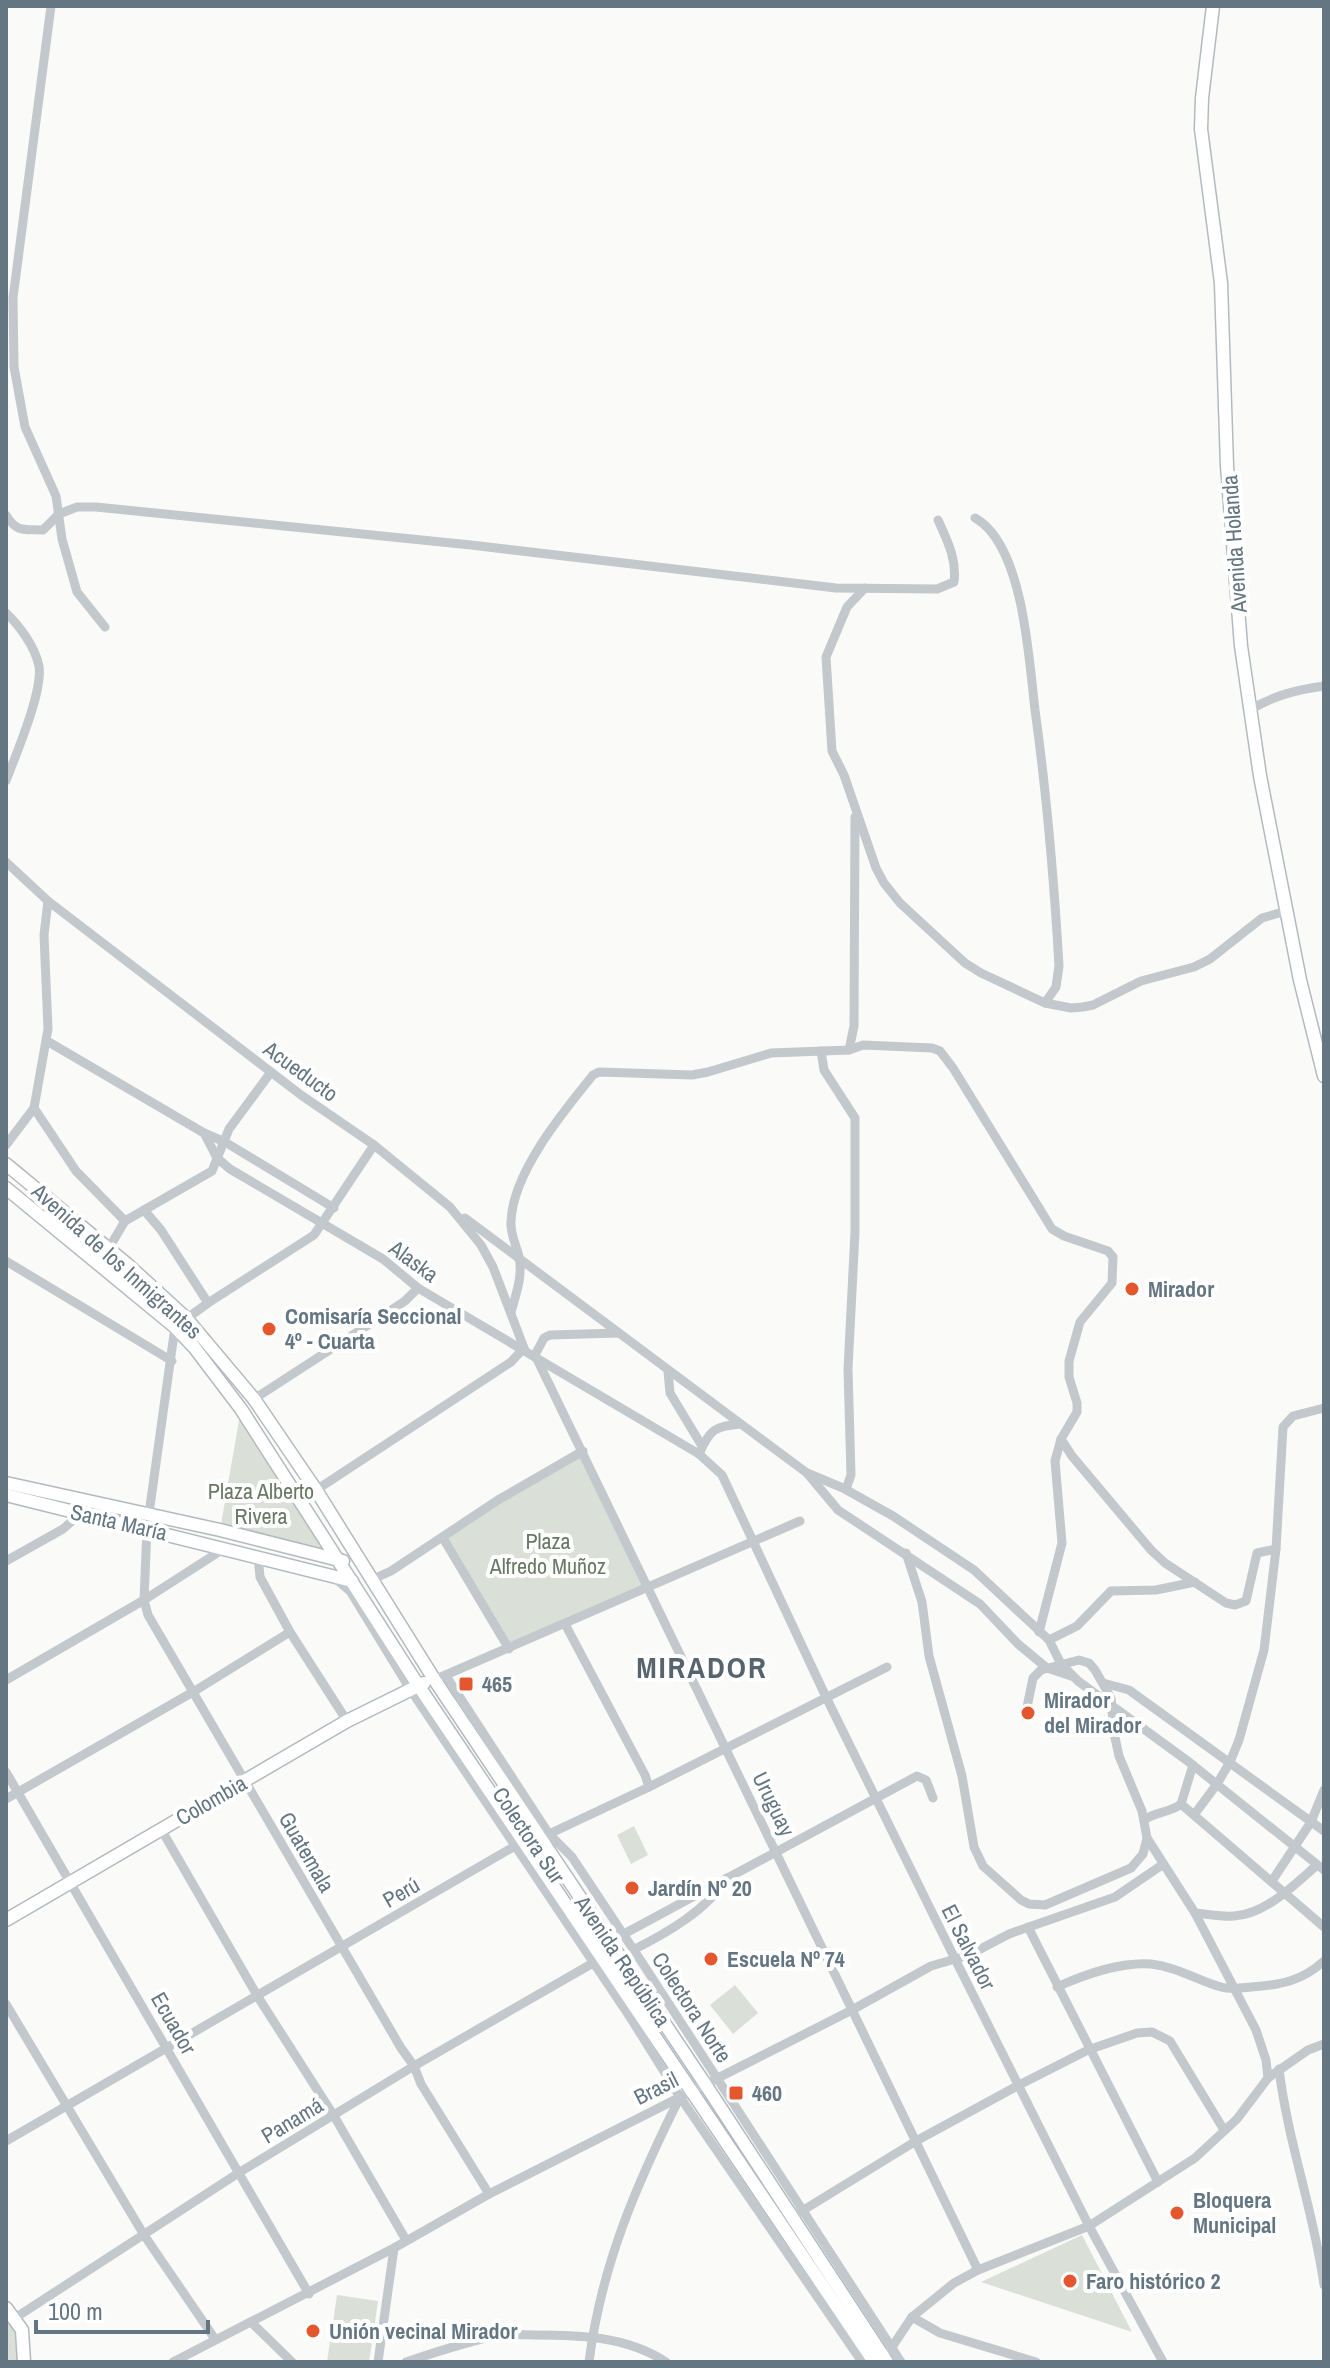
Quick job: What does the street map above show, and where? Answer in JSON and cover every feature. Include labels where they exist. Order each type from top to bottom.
[{"type":"street","points":[[51,6],[18,252],[12,334],[18,398],[25,427],[56,496],[62,539],[77,592],[105,627]]},
{"type":"street","name":"Avenida Holanda","points":[[1213,6],[1201,129],[1221,283],[1227,466],[1241,646],[1260,776],[1286,911],[1314,1044],[1324,1076]]},
{"type":"street","points":[[6,515],[19,529],[43,530],[59,514],[77,507],[96,507],[471,545],[836,588],[937,589],[954,582],[955,571],[951,549],[938,520]]},
{"type":"street","points":[[975,518],[986,524],[1010,570],[1020,601],[1032,680],[1049,812],[1059,966],[1056,987],[1045,1003]]},
{"type":"street","points":[[865,588],[847,607],[826,657],[830,747],[855,806],[876,868],[900,903],[965,963],[1045,1003],[1071,1008],[1093,1005],[1141,981],[1194,967],[1210,959],[1262,918],[1286,911]]},
{"type":"street","points":[[6,613],[26,638],[39,668],[39,681],[6,781]]},
{"type":"street","points":[[1250,710],[1270,698],[1293,690],[1324,686]]},
{"type":"street","points":[[6,745],[17,753]]},
{"type":"street","points":[[849,1050],[854,1026],[855,806]]},
{"type":"street","name":"Acueducto","points":[[6,862],[48,901],[271,1072],[374,1145],[450,1207],[481,1245],[493,1267],[524,1348]]},
{"type":"street","points":[[6,1145],[34,1108],[47,1041],[44,935],[48,901]]},
{"type":"street","points":[[47,1041],[334,1208]]},
{"type":"street","points":[[511,1312],[520,1276],[519,1256],[510,1224],[515,1199],[539,1149],[593,1075],[599,1072],[692,1075],[762,1055],[849,1050],[863,1045],[940,1051],[1052,1229],[1108,1251],[1113,1257],[1112,1283],[1080,1322],[1073,1340],[1069,1377],[1077,1412],[1061,1439],[1055,1461],[1062,1543],[1039,1632]]},
{"type":"street","points":[[821,1051],[824,1070],[855,1118],[855,1232],[848,1369],[851,1475],[846,1489]]},
{"type":"street","points":[[109,1248],[125,1221],[212,1171],[229,1129],[271,1072]]},
{"type":"street","points":[[34,1108],[76,1171],[125,1221]]},
{"type":"street","points":[[204,1133],[217,1158]]},
{"type":"street","points":[[175,1327],[306,1242],[323,1224],[374,1145]]},
{"type":"street","name":"Alaska","points":[[217,1158],[383,1259],[418,1288],[701,1450]]},
{"type":"street","name":"Avenida de los Inmigrantes","points":[[6,1164],[109,1248],[186,1318],[254,1399],[316,1490],[358,1561]]},
{"type":"street","name":"Avenida de los Inmigrantes","points":[[6,1188],[175,1327],[194,1347],[241,1409],[352,1581]]},
{"type":"street","points":[[450,1207],[807,1473],[838,1510],[980,1604],[1018,1644],[1047,1668],[1074,1677]]},
{"type":"street","points":[[144,1210],[161,1230],[208,1303]]},
{"type":"street","points":[[6,1261],[172,1361]]},
{"type":"street","points":[[254,1399],[405,1301],[418,1288]]},
{"type":"street","name":"Guatemala","points":[[175,1327],[147,1528],[144,1600],[148,1615],[414,2066],[421,2084],[489,2194]]},
{"type":"street","points":[[535,1355],[544,1338],[550,1335],[619,1333]]},
{"type":"street","points":[[301,1500],[511,1362],[524,1348]]},
{"type":"street","name":"Uruguay","points":[[535,1355],[978,2270]]},
{"type":"street","points":[[668,1371],[670,1393],[701,1450]]},
{"type":"street","points":[[1194,1815],[1229,1764],[1239,1740],[1264,1650],[1276,1549],[1283,1427],[1286,1420],[1293,1416],[1324,1408]]},
{"type":"street","points":[[701,1450],[707,1435],[714,1430],[741,1424]]},
{"type":"street","points":[[1061,1439],[1151,1550],[1226,1603],[1242,1604],[1249,1595],[1257,1553],[1276,1549]]},
{"type":"street","name":"El Salvador","points":[[701,1450],[729,1487],[875,1798],[1089,2226],[1163,2362]]},
{"type":"street","points":[[371,1580],[391,1571],[498,1500],[583,1451]]},
{"type":"street","points":[[807,1473],[846,1489],[893,1516],[974,1570],[1049,1640],[1061,1664],[1098,1698],[1193,1765],[1320,1867],[1262,1907],[1237,1916],[1195,1913]]},
{"type":"street","name":"Santa María","points":[[6,1483],[339,1560],[358,1561]]},
{"type":"street","name":"Santa María","points":[[6,1495],[352,1581],[371,1580]]},
{"type":"street","points":[[6,1561],[63,1529],[81,1513]]},
{"type":"street","points":[[440,1678],[800,1521]]},
{"type":"street","points":[[443,1538],[509,1649]]},
{"type":"street","points":[[6,1680],[144,1600],[225,1548]]},
{"type":"street","points":[[906,1553],[922,1602],[929,1656],[962,1776],[974,1847],[983,1866],[1021,1900],[1045,1905],[1131,1868],[1143,1854],[1147,1838]]},
{"type":"street","points":[[258,1557],[260,1577],[290,1632],[347,1721]]},
{"type":"street","name":"Avenida República","points":[[358,1561],[711,2081],[798,2214],[884,2358]]},
{"type":"street","points":[[324,1573],[343,1582],[414,1687]]},
{"type":"street","name":"Avenida República","points":[[352,1581],[414,1687],[686,2094],[884,2358]]},
{"type":"street","points":[[1049,1640],[1077,1626],[1111,1591],[1156,1590],[1195,1582]]},
{"type":"street","points":[[565,1624],[649,1787]]},
{"type":"street","points":[[6,1799],[193,1692],[290,1632]]},
{"type":"street","points":[[1025,1717],[1033,1678],[1041,1670],[1079,1660],[1089,1663],[1103,1683],[1113,1707],[1119,1756],[1144,1820],[1147,1838],[1195,1913],[1256,2030],[1266,2060],[1268,2078]]},
{"type":"street","name":"Perú","points":[[6,2141],[520,1844],[649,1787],[887,1667]]},
{"type":"street","name":"Colombia","points":[[6,1920],[347,1721],[414,1687],[440,1678]]},
{"type":"street","points":[[1103,1683],[1129,1690],[1324,1831]]},
{"type":"street","points":[[1144,1820],[1181,1804],[1193,1765]]},
{"type":"street","name":"Ecuador","points":[[6,1772],[309,2294]]},
{"type":"street","points":[[622,1935],[917,1776],[926,1780],[933,1798]]},
{"type":"street","points":[[1272,1881],[1311,1822],[1324,1790]]},
{"type":"street","points":[[1181,1804],[1324,1927]]},
{"type":"street","points":[[161,1829],[258,1997],[334,2116],[406,2240]]},
{"type":"street","name":"Colectora Norte","points":[[544,1835],[572,1857],[633,1950],[711,2081]]},
{"type":"street","name":"Colectora Sur","points":[[520,1844],[593,1963],[686,2094],[862,2362]]},
{"type":"street","name":"Brasil","points":[[173,2362],[309,2294],[489,2194],[852,2010],[931,1966],[955,1959],[1028,1927],[1115,1897],[1162,1865]]},
{"type":"street","points":[[633,1950],[711,1899],[728,1877]]},
{"type":"street","points":[[1028,1927],[1088,2050],[1158,2182]]},
{"type":"street","points":[[1057,1987],[1100,1970],[1147,1964],[1165,1966],[1214,1985],[1235,1989],[1292,1982],[1324,1961]]},
{"type":"street","name":"Panamá","points":[[11,2313],[144,2235],[240,2172],[414,2066],[593,1963]]},
{"type":"street","points":[[6,2004],[144,2235],[215,2339]]},
{"type":"street","points":[[798,2214],[916,2141],[1019,2085],[1088,2050],[1137,2033],[1152,2032],[1170,2041],[1224,2130]]},
{"type":"street","points":[[901,2362],[884,2358],[912,2317],[954,2283],[978,2270],[1089,2226],[1158,2182],[1207,2148],[1249,2105],[1268,2078],[1308,2050],[1324,2044]]},
{"type":"street","points":[[1279,2069],[1287,2125],[1307,2210],[1321,2242],[1324,2285]]},
{"type":"street","points":[[589,2362],[592,2336],[620,2226],[646,2165],[686,2094]]},
{"type":"street","points":[[378,2362],[394,2248]]},
{"type":"street","points":[[11,2313],[22,2330],[24,2362]]},
{"type":"street","points":[[912,2317],[940,2333],[1036,2362]]},
{"type":"street","points":[[252,2323],[292,2362]]},
{"type":"street","points":[[406,2362],[500,2335],[592,2336],[649,2351],[666,2362]]},
{"type":"green space","name":"Plaza Alberto Rivera","points":[[241,1409],[339,1560],[220,1530]]},
{"type":"green space","name":"Plaza Alfredo Muñoz","points":[[583,1451],[647,1589],[509,1649],[443,1538]]},
{"type":"green space","points":[[634,1826],[648,1855],[631,1864],[617,1835]]},
{"type":"green space","points":[[735,1985],[758,2013],[733,2034],[710,2005]]},
{"type":"green space","points":[[1082,2235],[1132,2332],[981,2282]]},
{"type":"green space","points":[[337,2295],[378,2301],[369,2362],[327,2362]]},
{"type":"green space","points":[[6,2317],[19,2341],[19,2362],[6,2362]]},
{"type":"place","name":"Mirador","points":[[1132,1289]]},
{"type":"place","name":"Comisaría Seccional 4º - Cuarta","points":[[269,1329]]},
{"type":"place","name":"465","points":[[466,1684]]},
{"type":"place","name":"Mirador del Mirador","points":[[1028,1713]]},
{"type":"place","name":"Jardín Nº 20","points":[[632,1888]]},
{"type":"place","name":"Escuela Nº 74","points":[[711,1959]]},
{"type":"place","name":"460","points":[[736,2093]]},
{"type":"place","name":"Bloquera Municipal","points":[[1177,2213]]},
{"type":"place","name":"Faro histórico 2","points":[[1070,2281]]},
{"type":"place","name":"Unión vecinal Mirador","points":[[313,2331]]},
{"type":"district","name":"MIRADOR","points":[[702,1667]]}]
